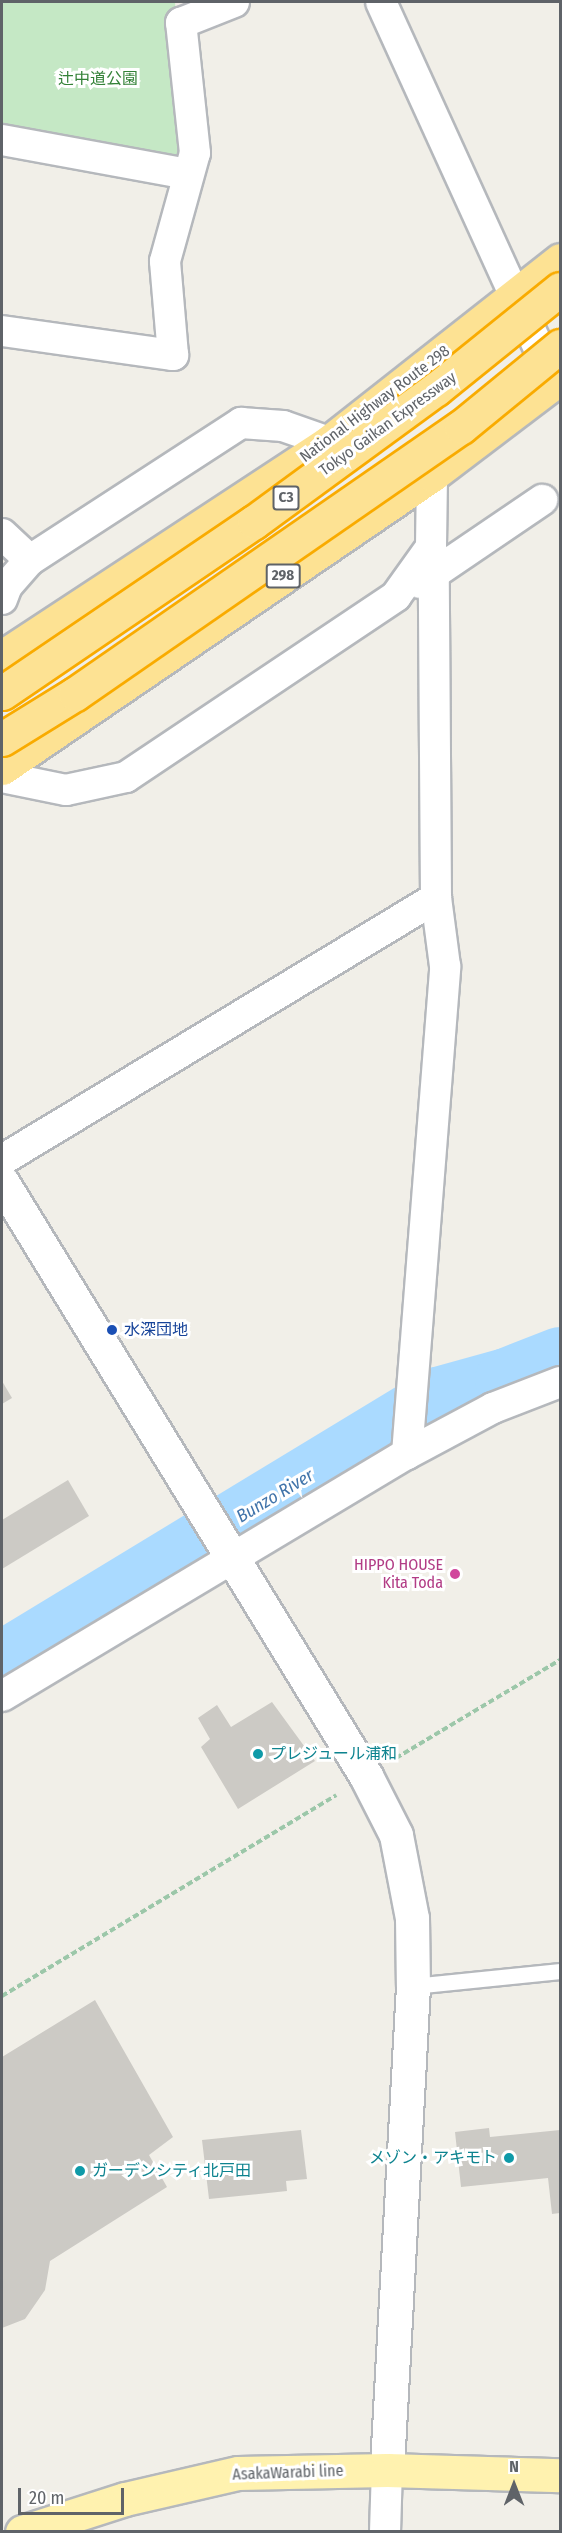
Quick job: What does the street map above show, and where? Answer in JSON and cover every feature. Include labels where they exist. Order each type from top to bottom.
[{"type":"highway","name":"National Highway Route 298","points":[[2,657],[329,442],[561,260]]},
{"type":"highway","name":"Tokyo Gaikan Expressway","points":[[2,693],[273,508],[436,389],[561,289]]},
{"type":"highway","name":"C3","points":[[2,739],[84,688],[461,427],[561,346]]},
{"type":"highway","name":"298","points":[[2,768],[432,475],[559,384]]},
{"type":"main road","name":"AsakaWarabi line","points":[[22,2532],[125,2499],[238,2473],[387,2470],[561,2475]]},
{"type":"street","points":[[2,331],[173,355],[165,261],[195,153],[179,12],[234,2]]},
{"type":"street","points":[[381,2],[559,384]]},
{"type":"street","points":[[2,140],[189,174]]},
{"type":"street","points":[[2,599],[7,586],[30,560],[241,423],[283,426],[329,442]]},
{"type":"street","points":[[407,1454],[445,966],[436,898],[432,475]]},
{"type":"street","points":[[2,777],[66,790],[126,777],[396,596],[432,561],[542,500]]},
{"type":"street","points":[[2,534],[30,560]]},
{"type":"street","points":[[2,1160],[436,898]]},
{"type":"street","points":[[2,1182],[226,1551],[366,1776],[396,1835],[412,1918],[413,1986],[387,2470],[386,2532]]},
{"type":"street","points":[[2,1696],[226,1551],[493,1407],[561,1382]]},
{"type":"lane","points":[[413,1986],[561,1971]]},
{"type":"path","points":[[2,1996],[561,1660]]},
{"type":"green space","name":"辻中道公園","points":[[2,2],[175,2],[188,174],[2,140]]},
{"type":"building","points":[[2,1381],[12,1398],[2,1404]]},
{"type":"building","points":[[68,1480],[89,1516],[2,1569],[2,1520]]},
{"type":"building","name":"プレジュール浦和","points":[[272,1702],[315,1761],[238,1809],[201,1747],[210,1739],[198,1718],[217,1705],[231,1727]]},
{"type":"building","name":"ガーデンシティ北戸田","points":[[95,2000],[173,2137],[149,2155],[167,2187],[50,2261],[45,2290],[25,2319],[2,2328],[2,2057]]},
{"type":"building","name":"メゾン・アキモト","points":[[489,2128],[490,2137],[560,2130],[560,2213],[552,2214],[548,2178],[461,2187],[455,2132]]},
{"type":"building","points":[[301,2130],[307,2179],[286,2181],[287,2191],[209,2199],[202,2140]]},
{"type":"waterway","name":"Bunzo River","points":[[2,1662],[437,1398],[506,1379],[560,1358]]},
{"type":"place","name":"水深団地","points":[[112,1330]]},
{"type":"place","name":"HIPPO HOUSE Kita Toda","points":[[455,1574]]},
{"type":"place","name":"プレジュール浦和","points":[[258,1754]]},
{"type":"place","name":"メゾン・アキモト","points":[[509,2158]]},
{"type":"place","name":"ガーデンシティ北戸田","points":[[80,2171]]}]
